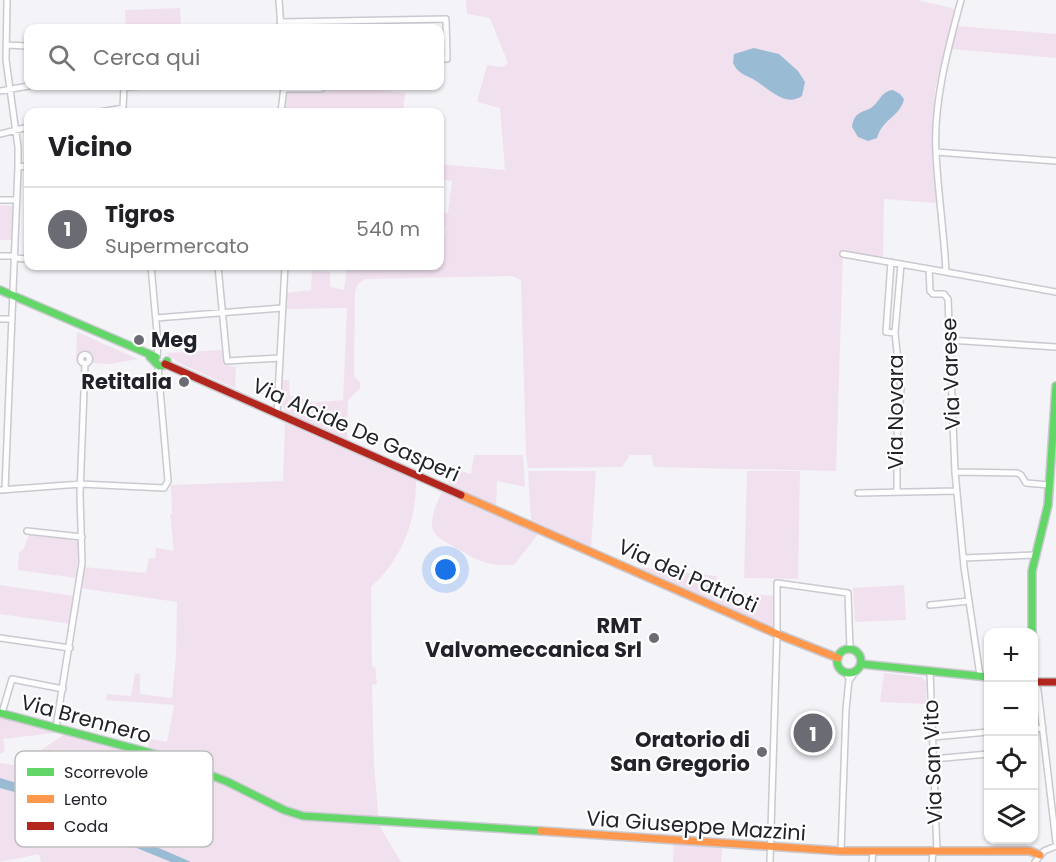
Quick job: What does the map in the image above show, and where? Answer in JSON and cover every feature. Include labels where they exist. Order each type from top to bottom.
[{"type":"street","points":[[8,0],[3,20],[18,167],[3,490],[81,484],[162,489],[166,486],[168,481],[160,378],[162,361],[158,344],[151,270]]},
{"type":"street","points":[[279,0],[281,24]]},
{"type":"street","points":[[946,272],[936,152],[939,99],[948,49],[961,0]]},
{"type":"street","points":[[302,24],[446,19],[447,59],[444,59]]},
{"type":"street","points":[[6,45],[24,46]]},
{"type":"street","points":[[0,91],[24,87]]},
{"type":"street","points":[[124,90],[124,108]]},
{"type":"street","points":[[281,108],[284,90]]},
{"type":"street","points":[[0,134],[24,128]]},
{"type":"street","points":[[936,152],[1056,161]]},
{"type":"street","points":[[18,167],[24,166]]},
{"type":"street","points":[[0,200],[16,200]]},
{"type":"street","points":[[843,254],[1056,292]]},
{"type":"street","points":[[0,256],[24,258]]},
{"type":"street","name":"Via Novara","points":[[891,262],[886,332],[895,333]]},
{"type":"street","name":"Via Novara","points":[[897,492],[897,437],[901,390],[895,333],[901,264]]},
{"type":"street","name":"Via Varese","points":[[928,269],[930,291],[933,294],[944,294],[947,297],[955,472],[963,558],[980,676]]},
{"type":"street","points":[[218,270],[227,361],[280,358]]},
{"type":"street","points":[[278,412],[285,270]]},
{"type":"street","name":"Via Alcide De Gasperi","points":[[0,290],[526,523]]},
{"type":"street","points":[[156,318],[282,308]]},
{"type":"street","points":[[0,319],[12,319]]},
{"type":"street","points":[[949,340],[1056,347]]},
{"type":"street","points":[[56,727],[82,563],[81,484],[85,364]]},
{"type":"street","points":[[1032,628],[1032,578],[1035,555],[1047,513],[1056,386]]},
{"type":"street","points":[[955,472],[1017,473],[1026,483],[1049,485]]},
{"type":"street","points":[[858,493],[957,491]]},
{"type":"street","name":"Via dei Patrioti","points":[[526,523],[777,634],[838,658]]},
{"type":"street","points":[[27,531],[82,537]]},
{"type":"street","points":[[963,558],[1035,555]]},
{"type":"street","points":[[770,862],[777,583],[848,593],[850,649]]},
{"type":"street","points":[[930,605],[969,601]]},
{"type":"street","points":[[0,638],[70,648]]},
{"type":"street","points":[[848,683],[861,664],[862,660],[858,652],[850,649],[842,651],[838,658],[839,668],[846,672],[855,672]]},
{"type":"street","points":[[861,664],[984,676]]},
{"type":"street","points":[[841,851],[848,683],[846,672]]},
{"type":"street","name":"Via San Vito","points":[[930,672],[935,852],[932,862]]},
{"type":"street","points":[[1,713],[12,679],[63,688]]},
{"type":"street","points":[[1038,681],[1056,682]]},
{"type":"street","points":[[1034,682],[1038,690],[1056,844],[1040,855],[1035,862]]},
{"type":"street","name":"Via Brennero","points":[[1,713],[140,751]]},
{"type":"street","points":[[1038,729],[1043,728]]},
{"type":"street","points":[[933,737],[984,732]]},
{"type":"street","points":[[933,759],[984,754]]},
{"type":"street","name":"Via Brennero","points":[[213,776],[290,812],[303,816],[331,817]]},
{"type":"street","name":"Via Giuseppe Mazzini","points":[[331,817],[841,851],[1030,851],[1040,855]]},
{"type":"street","points":[[872,862],[873,852]]},
{"type":"shaded area","points":[[466,0],[917,0],[956,9],[935,89],[932,155],[936,203],[884,199],[883,258],[843,251],[836,471],[654,467],[651,455],[630,455],[622,467],[528,468],[521,280],[512,276],[365,279],[358,284],[355,291],[354,376],[360,382],[360,388],[348,400],[347,439],[289,415],[285,411],[281,399],[281,380],[289,380],[290,396],[298,396],[310,403],[343,400],[347,308],[285,309],[286,293],[311,290],[312,271],[330,272],[330,287],[344,290],[346,270],[444,270],[446,227],[444,227],[444,212],[448,213],[452,181],[444,180],[444,164],[505,170],[500,108],[477,102],[487,65],[502,67],[508,63],[490,18],[467,14]]},
{"type":"shaded area","points":[[180,8],[181,24],[126,24],[125,10]]},
{"type":"shaded area","points":[[958,26],[1056,34],[1056,58],[951,49]]},
{"type":"shaded area","points":[[290,90],[318,93],[323,90],[380,90],[405,93],[403,108],[284,108],[286,96]]},
{"type":"shaded area","points":[[0,205],[13,206],[12,240],[0,240]]},
{"type":"shaded area","points":[[77,332],[138,359],[109,364],[93,363],[89,367],[81,367],[76,362]]},
{"type":"shaded area","points":[[222,350],[223,365],[236,367],[235,388],[177,362],[166,353]]},
{"type":"shaded area","points":[[285,423],[347,450],[347,446],[416,478],[414,509],[406,538],[391,564],[371,587],[372,667],[375,667],[377,684],[372,685],[374,765],[379,825],[401,862],[41,862],[39,854],[0,862],[0,763],[15,765],[15,847],[213,847],[213,751],[147,751],[150,739],[167,742],[174,705],[106,700],[107,694],[131,696],[135,673],[140,674],[140,694],[172,698],[176,657],[177,602],[79,588],[84,567],[146,573],[149,558],[155,558],[156,548],[174,551],[170,514],[172,514],[171,485],[283,481]]},
{"type":"shaded area","points":[[474,455],[523,455],[525,487],[497,481],[496,506],[449,485],[455,469],[471,474]]},
{"type":"shaded area","points":[[528,471],[596,471],[591,547],[531,521]]},
{"type":"shaded area","points":[[747,471],[800,471],[798,579],[744,578]]},
{"type":"shaded area","points":[[442,492],[538,534],[514,565],[488,563],[475,558],[438,537],[432,528],[436,506]]},
{"type":"shaded area","points":[[29,535],[79,540],[76,578],[18,570],[19,553],[24,548]]},
{"type":"shaded area","points":[[636,567],[717,576],[715,592],[730,596],[732,592],[775,596],[775,626],[772,628]]},
{"type":"shaded area","points":[[0,585],[75,596],[71,624],[0,614]]},
{"type":"shaded area","points":[[904,585],[906,620],[855,622],[853,588]]},
{"type":"shaded area","points":[[884,673],[922,677],[926,682],[926,704],[880,702]]},
{"type":"shaded area","points":[[0,713],[69,731],[3,739],[5,751],[0,754]]},
{"type":"shaded area","points":[[75,733],[147,751],[41,751],[65,734],[70,736]]},
{"type":"shaded area","points":[[674,844],[722,847],[721,862],[673,862]]},
{"type":"water","points":[[754,48],[779,54],[798,71],[805,82],[802,96],[790,100],[779,97],[738,70],[733,63],[734,54]]},
{"type":"water","points":[[893,90],[904,99],[899,110],[883,126],[877,138],[868,141],[858,137],[852,127],[856,116],[874,106],[886,92]]},
{"type":"water","points":[[0,778],[15,782],[15,792],[0,788]]},
{"type":"water","points":[[134,847],[157,847],[191,862],[171,862]]},
{"type":"traffic: fast","points":[[0,290],[156,357]]},
{"type":"traffic: fast","points":[[150,357],[159,366],[165,365],[167,361]]},
{"type":"traffic: fast","points":[[1032,628],[1032,571],[1048,505],[1056,386]]},
{"type":"traffic: fast","points":[[849,649],[854,650],[860,656],[861,661],[860,666],[854,672],[849,673],[844,672],[838,666],[837,661],[838,656],[844,650],[849,649]]},
{"type":"traffic: fast","points":[[861,664],[984,677]]},
{"type":"traffic: fast","points":[[0,713],[143,751]]},
{"type":"traffic: fast","points":[[213,776],[284,810],[303,816],[541,831]]},
{"type":"traffic: slow","points":[[461,495],[777,634],[838,658]]},
{"type":"traffic: slow","points":[[541,831],[841,851],[1030,851],[1040,855]]},
{"type":"traffic: jam","points":[[165,364],[461,495]]},
{"type":"traffic: jam","points":[[1038,682],[1056,682]]},
{"type":"place","name":"Meg","points":[[139,340]]},
{"type":"place","name":"Retitalia","points":[[184,382]]},
{"type":"place","name":"RMT Valvomeccanica Srl","points":[[654,638]]},
{"type":"place","name":"Tigros","points":[[813,733]]},
{"type":"place","name":"Oratorio di San Gregorio","points":[[762,752]]}]
